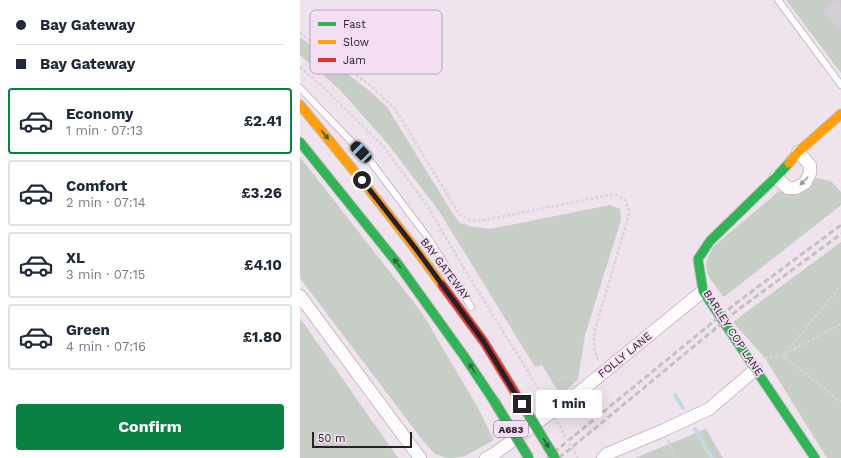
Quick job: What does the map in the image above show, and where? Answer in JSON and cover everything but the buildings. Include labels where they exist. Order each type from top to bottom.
[{"type":"main road","name":"BAY GATEWAY","points":[[300,105],[362,180],[484,342],[515,388],[522,404],[555,458]]},
{"type":"main road","name":"BARLEY COP LANE","points":[[815,458],[703,291],[698,259],[710,241],[776,177],[798,152],[841,114]]},
{"type":"main road","name":"A683","points":[[300,142],[398,264],[464,356],[529,458]]},
{"type":"street","points":[[776,177],[788,188],[796,188],[805,183],[810,173],[810,165],[798,152]]},
{"type":"street","name":"FOLLY LANE","points":[[486,458],[494,454],[582,390],[703,291]]},
{"type":"street","points":[[300,296],[420,458]]},
{"type":"street","points":[[603,458],[607,454],[664,430],[708,409],[754,366]]},
{"type":"lane","points":[[778,0],[841,85]]},
{"type":"lane","points":[[300,88],[371,162],[429,239],[474,311]]},
{"type":"lane","points":[[497,350],[515,388]]},
{"type":"path","points":[[300,33],[310,40]]},
{"type":"path","points":[[355,74],[371,86],[396,110],[459,214],[470,220],[480,220],[609,195],[617,195],[625,200],[628,210],[626,225],[595,330],[593,343],[594,350],[603,372]]},
{"type":"path","points":[[783,356],[841,286]]},
{"type":"path","points":[[754,366],[766,358],[783,356],[841,324]]},
{"type":"path","points":[[783,356],[841,402]]},
{"type":"path","points":[[532,378],[578,458]]},
{"type":"path","points":[[664,430],[675,458]]},
{"type":"shaded area","points":[[786,0],[841,0],[841,73]]},
{"type":"shaded area","points":[[300,37],[310,45],[310,64],[300,55]]},
{"type":"shaded area","points":[[322,74],[348,74],[387,107],[460,223],[473,227],[490,229],[610,205],[620,209],[621,220],[585,335],[578,379],[561,396],[542,365],[535,367],[439,211],[388,144],[340,90]]},
{"type":"shaded area","points":[[300,157],[422,313],[478,408],[494,440],[465,456],[447,458],[435,454],[424,442],[300,278]]},
{"type":"shaded area","points":[[817,178],[831,181],[841,192],[841,205],[724,297],[710,279],[706,268],[709,255],[714,246],[779,191],[790,194],[800,192]]},
{"type":"shaded area","points":[[841,242],[841,458],[827,458],[765,358],[733,322]]},
{"type":"shaded area","points":[[300,318],[398,458],[300,458]]},
{"type":"shaded area","points":[[706,429],[723,458],[635,458]]},
{"type":"waterway","points":[[675,395],[683,408]]},
{"type":"waterway","points":[[695,429],[712,458]]},
{"type":"railway","points":[[547,458],[735,304],[841,225]]},
{"type":"railway","points":[[559,458],[739,309],[841,234]]},
{"type":"traffic: fast","points":[[300,142],[398,264],[464,356],[494,401]]},
{"type":"traffic: fast","points":[[789,163],[710,241],[698,259],[703,291],[815,458]]},
{"type":"traffic: fast","points":[[494,401],[529,458]]},
{"type":"traffic: fast","points":[[522,404],[555,458]]},
{"type":"traffic: slow","points":[[300,105],[337,149],[442,285]]},
{"type":"traffic: slow","points":[[789,163],[798,152],[841,114]]},
{"type":"traffic: jam","points":[[442,285],[484,342],[522,404]]},
{"type":"route","points":[[362,180],[416,249],[484,342],[522,404]]}]
